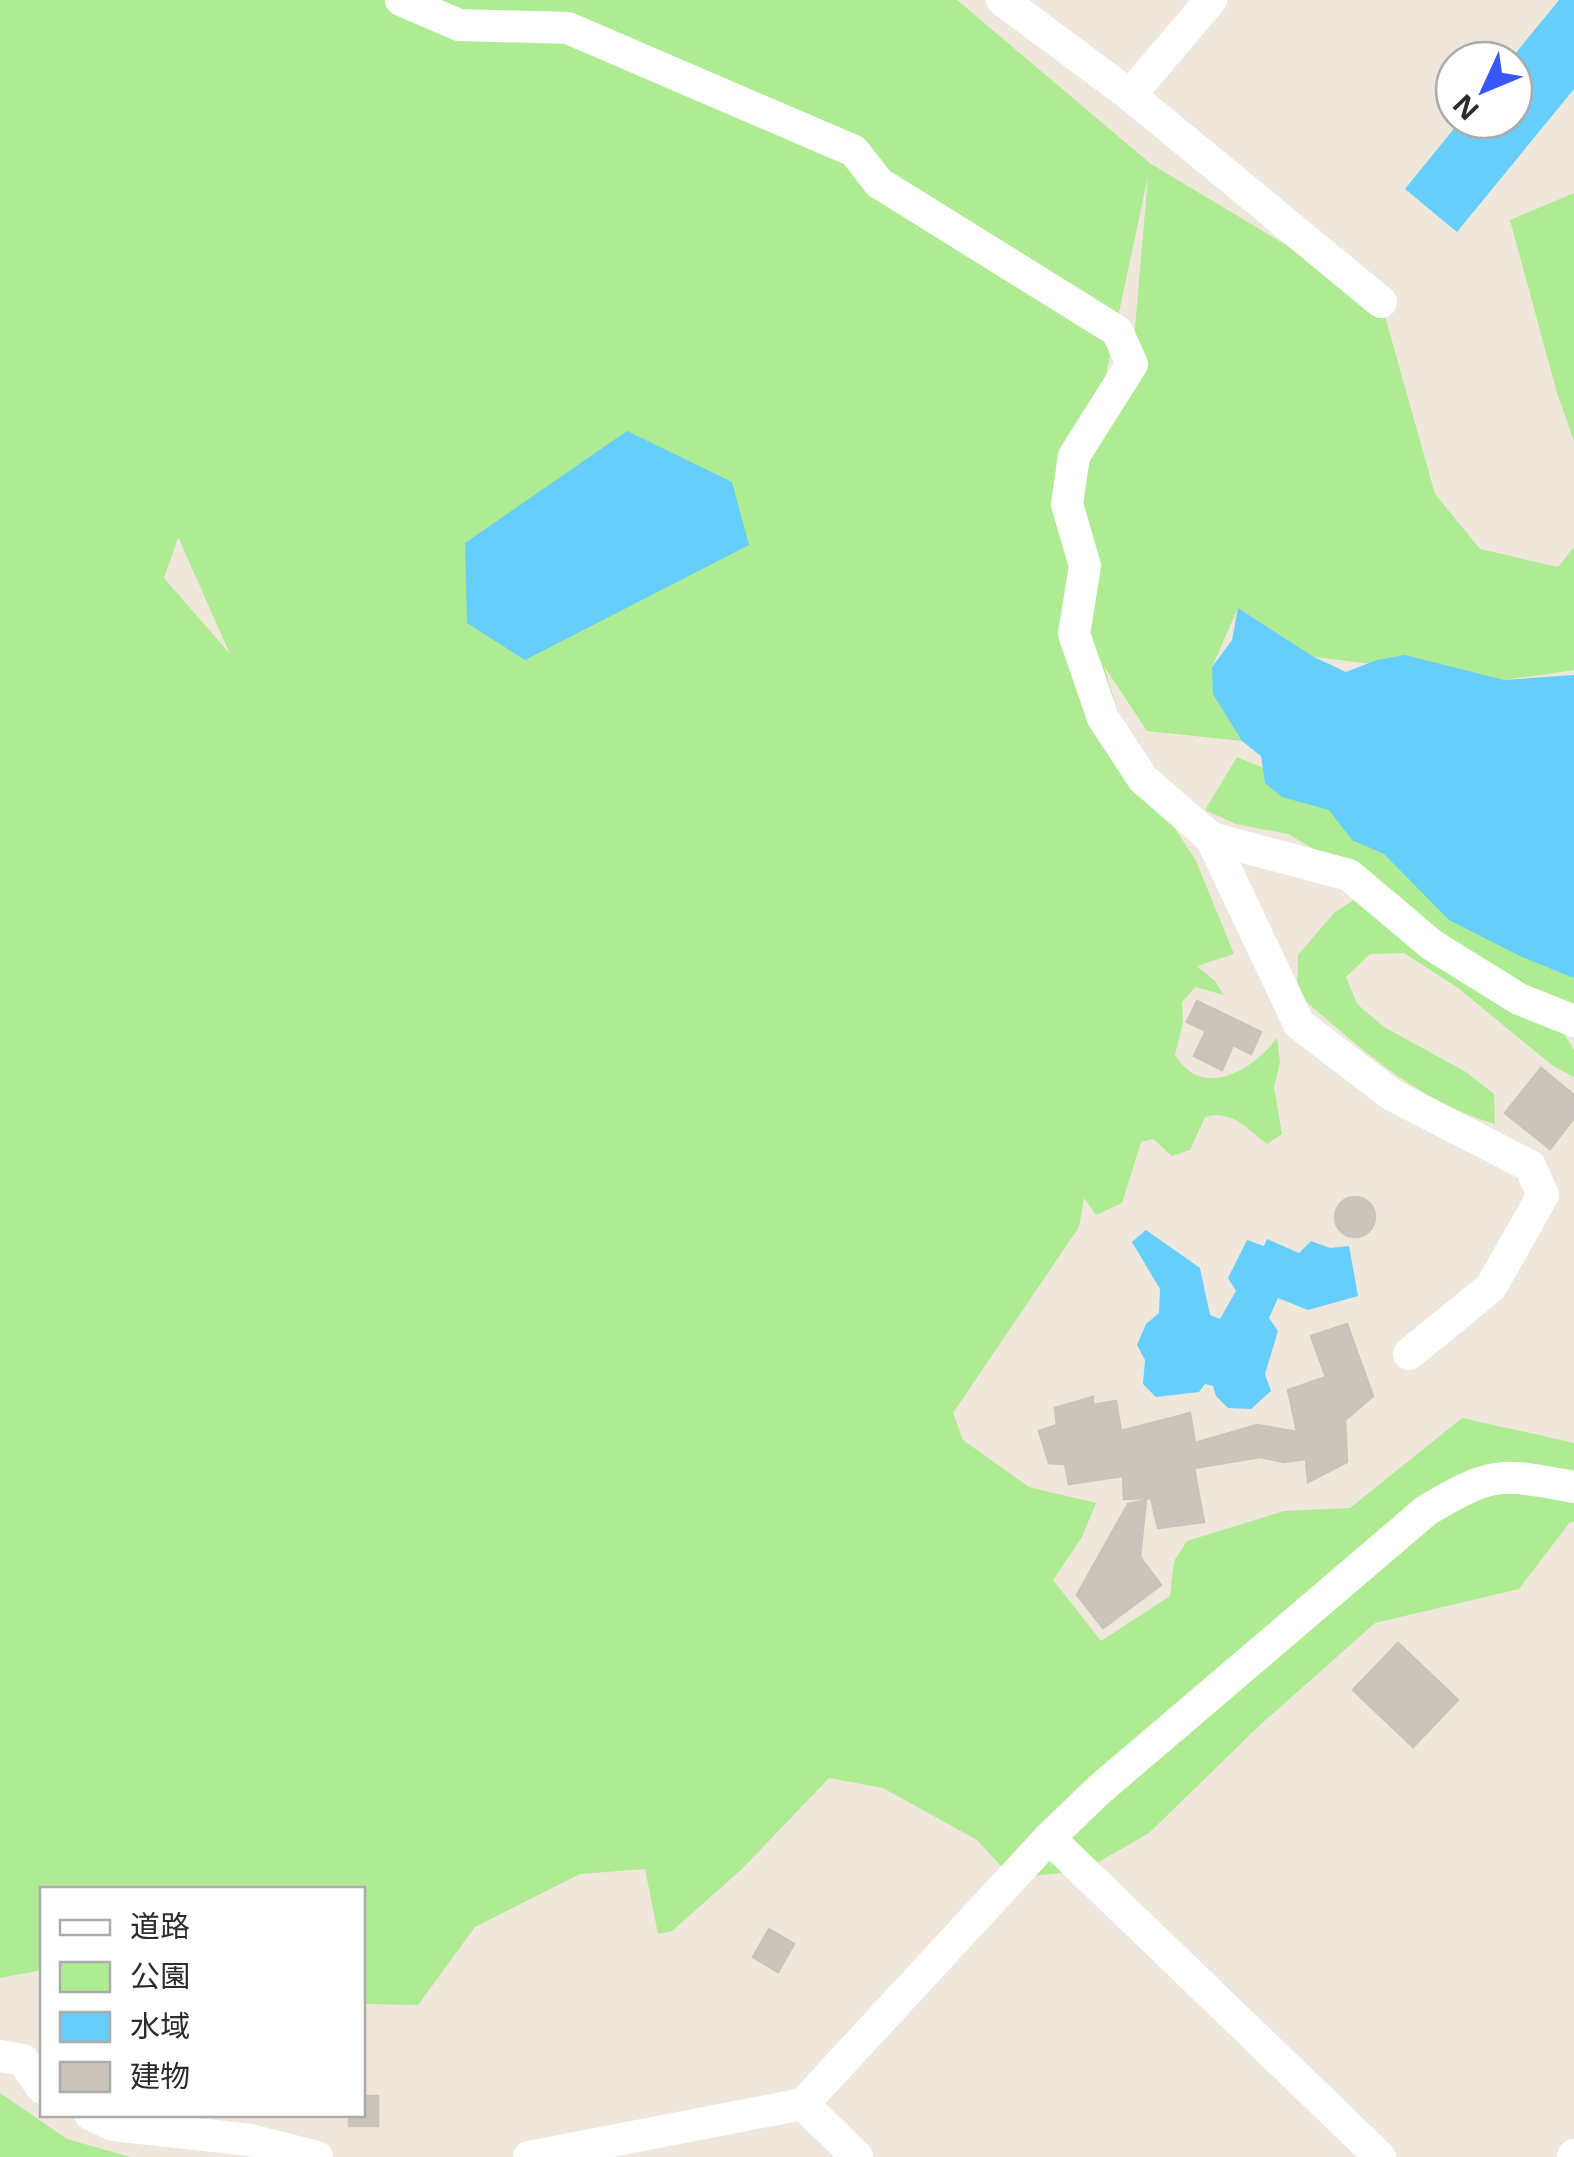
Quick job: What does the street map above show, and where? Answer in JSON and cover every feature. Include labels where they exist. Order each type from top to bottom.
[{"type":"street","points":[[401,0],[459,26],[568,28],[854,151],[880,183],[1117,331],[1132,364],[1074,456],[1067,504],[1086,566],[1074,634],[1103,718],[1143,780],[1211,838],[1299,1024],[1392,1094],[1530,1166],[1543,1195],[1492,1286],[1409,1354]]},
{"type":"street","points":[[1002,0],[1130,95],[1381,302]]},
{"type":"street","points":[[1130,95],[1210,0]]},
{"type":"street","points":[[1211,838],[1349,875],[1432,945],[1519,1000],[1574,1022]]},
{"type":"street","points":[[529,2157],[802,2104],[1100,1789],[1427,1510],[1474,1482],[1513,1475],[1574,1487]]},
{"type":"street","points":[[1050,1838],[1380,2157]]},
{"type":"street","points":[[0,2056],[23,2060],[40,2085]]},
{"type":"street","points":[[802,2104],[857,2157]]},
{"type":"street","points":[[96,2117],[113,2125],[250,2140],[317,2157]]},
{"type":"green space","points":[[0,0],[957,0],[1151,164],[1381,302],[1435,494],[1480,549],[1558,567],[1574,547],[1574,670],[1504,680],[1314,657],[1238,608],[1212,667],[1242,741],[1147,731],[1104,666],[1134,765],[1196,861],[1234,954],[1197,966],[1224,995],[1195,987],[1182,1002],[1183,1022],[1175,1055],[1186,1069],[1199,1076],[1227,1076],[1254,1061],[1277,1038],[1280,1062],[1274,1087],[1282,1134],[1267,1144],[1239,1122],[1214,1115],[1205,1117],[1190,1150],[1172,1156],[1153,1139],[1141,1142],[1122,1203],[1096,1215],[1084,1198],[1079,1227],[953,1413],[963,1440],[1029,1487],[1096,1503],[1082,1537],[1053,1580],[1101,1641],[1170,1596],[1174,1561],[1187,1541],[1284,1511],[1350,1508],[1462,1418],[1574,1443],[1574,1522],[1570,1522],[1519,1589],[1375,1623],[1260,1725],[1149,1833],[1083,1871],[1012,1878],[977,1840],[883,1788],[829,1778],[742,1869],[672,1931],[658,1934],[645,1869],[580,1874],[475,1927],[418,2005],[365,2004],[365,1887],[40,1887],[40,1970],[0,1978]],"holes":[[[1148,176],[1132,364],[1101,418],[1107,369]],[[179,539],[230,654],[164,578]]]},
{"type":"green space","points":[[1574,193],[1574,441],[1510,220]]},
{"type":"green space","points":[[1237,757],[1338,799],[1574,945],[1574,1022],[1563,1032],[1574,1050],[1574,1077],[1553,1066],[1458,988],[1404,953],[1370,954],[1346,977],[1357,1004],[1384,1027],[1466,1072],[1494,1094],[1495,1124],[1438,1101],[1413,1086],[1297,994],[1298,955],[1334,913],[1376,885],[1288,834],[1236,824],[1205,810]]},
{"type":"green space","points":[[0,2093],[67,2139],[130,2157],[0,2157]]},
{"type":"water","points":[[1559,0],[1574,0],[1574,89],[1534,138],[1534,40],[1526,40]]},
{"type":"water","points":[[1445,140],[1532,140],[1457,232],[1405,189]]},
{"type":"water","points":[[627,431],[732,482],[749,545],[525,660],[467,623],[465,543]]},
{"type":"water","points":[[1238,608],[1314,657],[1346,672],[1405,655],[1504,680],[1574,675],[1574,978],[1449,920],[1384,854],[1352,840],[1329,810],[1282,797],[1265,783],[1261,756],[1242,741],[1213,694],[1212,667],[1232,640]]},
{"type":"water","points":[[1146,1230],[1200,1268],[1210,1315],[1220,1319],[1236,1291],[1228,1278],[1247,1240],[1264,1246],[1267,1239],[1299,1253],[1311,1241],[1330,1248],[1349,1246],[1358,1296],[1308,1310],[1278,1298],[1269,1318],[1278,1331],[1265,1374],[1271,1391],[1251,1409],[1228,1408],[1216,1396],[1213,1386],[1205,1384],[1199,1392],[1156,1397],[1143,1384],[1145,1360],[1137,1345],[1146,1324],[1159,1313],[1160,1289],[1132,1242]]},
{"type":"building","points":[[1197,1001],[1261,1032],[1251,1054],[1233,1045],[1222,1070],[1194,1056],[1206,1031],[1187,1022]]},
{"type":"building","points":[[1541,1068],[1574,1095],[1574,1118],[1550,1149],[1505,1113]]},
{"type":"building","points":[[1355,1197],[1369,1203],[1375,1217],[1369,1231],[1355,1237],[1341,1231],[1335,1217],[1341,1203]]},
{"type":"building","points":[[1347,1324],[1373,1396],[1345,1420],[1347,1462],[1308,1482],[1306,1459],[1284,1462],[1260,1457],[1194,1468],[1204,1522],[1158,1528],[1151,1498],[1124,1499],[1123,1476],[1069,1484],[1065,1464],[1049,1463],[1039,1431],[1057,1425],[1055,1408],[1093,1397],[1093,1405],[1116,1401],[1121,1431],[1190,1413],[1195,1443],[1257,1425],[1297,1432],[1288,1390],[1326,1377],[1311,1336]]},
{"type":"building","points":[[1146,1500],[1140,1557],[1161,1585],[1103,1628],[1077,1595],[1128,1504]]},
{"type":"building","points":[[1398,1643],[1458,1700],[1413,1747],[1353,1690]]},
{"type":"building","points":[[769,1929],[794,1944],[778,1972],[753,1957]]},
{"type":"building","points":[[365,2096],[378,2096],[378,2126],[349,2126],[349,2117],[365,2117]]}]
